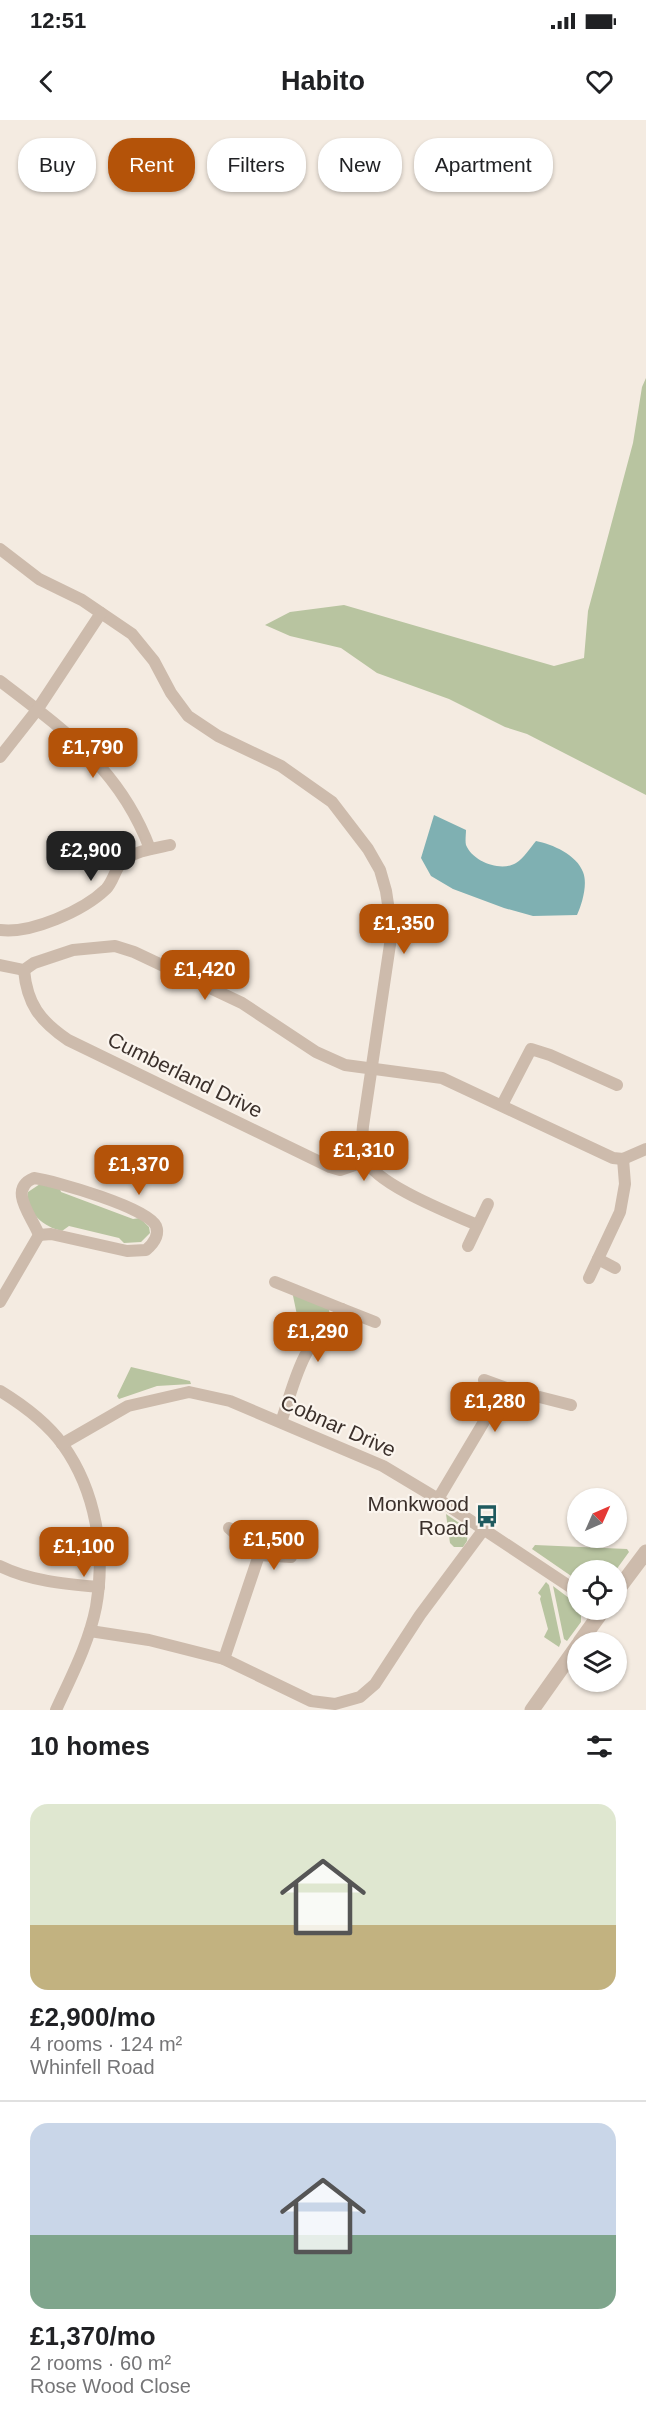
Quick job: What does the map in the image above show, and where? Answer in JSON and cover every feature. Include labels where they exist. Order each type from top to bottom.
[{"type":"street","points":[[0,549],[39,579],[82,600],[132,634],[154,660],[171,693],[188,716],[219,736],[281,766],[332,802],[368,849],[380,870],[386,891],[392,931],[363,1126],[366,1161],[388,1183],[477,1226]]},
{"type":"street","points":[[0,757],[37,710],[101,613]]},
{"type":"street","points":[[0,681],[69,734],[103,768],[140,823],[150,849]]},
{"type":"street","points":[[0,930],[12,932],[35,927],[69,913],[107,888],[123,861],[150,849],[170,845]]},
{"type":"street","points":[[0,965],[24,970],[41,960],[73,950],[116,946],[153,959],[242,1003],[316,1052],[345,1065],[442,1078],[605,1155],[623,1159],[646,1149]]},
{"type":"street","name":"Cumberland Drive","points":[[24,970],[26,989],[35,1009],[52,1029],[68,1040],[330,1167],[340,1170],[366,1161]]},
{"type":"street","points":[[502,1105],[531,1049],[550,1055],[617,1085]]},
{"type":"street","points":[[589,1278],[624,1199],[623,1159]]},
{"type":"street","points":[[34,1178],[54,1181],[87,1191],[147,1215],[156,1224],[157,1233],[154,1243],[146,1250],[127,1251],[51,1234],[39,1234],[21,1196],[21,1188],[27,1181],[34,1178]]},
{"type":"street","points":[[468,1246],[488,1204]]},
{"type":"street","points":[[0,1302],[39,1234]]},
{"type":"street","points":[[598,1259],[615,1268]]},
{"type":"street","points":[[275,1282],[375,1322]]},
{"type":"street","points":[[281,1422],[305,1355],[315,1339],[337,1320],[342,1309]]},
{"type":"street","points":[[484,1380],[512,1390],[571,1405]]},
{"type":"street","points":[[438,1499],[485,1420],[507,1399],[512,1390]]},
{"type":"street","points":[[0,1391],[33,1414],[62,1444],[79,1475],[93,1510],[101,1552],[99,1587],[90,1631],[56,1710]]},
{"type":"street","name":"Cobnar Drive","points":[[62,1444],[128,1406],[189,1392],[230,1401],[382,1466],[438,1499],[567,1585]]},
{"type":"street","points":[[229,1528],[259,1555],[291,1557]]},
{"type":"street","points":[[90,1631],[149,1640],[224,1659],[311,1701],[335,1704],[360,1697],[375,1684],[420,1615],[484,1529]]},
{"type":"street","points":[[627,1578],[645,1554]]},
{"type":"street","points":[[224,1659],[259,1555]]},
{"type":"street","points":[[0,1566],[47,1581],[99,1587]]},
{"type":"street","points":[[532,1710],[567,1661]]},
{"type":"green space","points":[[646,378],[646,795],[527,734],[505,727],[449,699],[377,673],[341,648],[290,636],[265,625],[290,612],[344,605],[554,666],[584,658],[588,611],[633,443],[642,387]]},
{"type":"green space","points":[[40,1184],[59,1186],[61,1192],[133,1219],[140,1218],[149,1227],[150,1233],[141,1242],[124,1243],[119,1238],[69,1226],[62,1231],[55,1229],[37,1218],[30,1206],[28,1192]]},
{"type":"green space","points":[[292,1291],[329,1309],[324,1324],[303,1344]]},
{"type":"green space","points":[[131,1367],[190,1381],[191,1384],[157,1386],[119,1399],[117,1396]]},
{"type":"green space","points":[[481,1385],[498,1389],[502,1394],[485,1411],[479,1406],[478,1388]]},
{"type":"green space","points":[[446,1514],[468,1529],[467,1541],[463,1547],[454,1547],[450,1543]]},
{"type":"green space","points":[[535,1545],[627,1549],[629,1552],[623,1560],[567,1560],[567,1573],[532,1549]]},
{"type":"green space","points":[[546,1582],[549,1585],[561,1642],[559,1647],[544,1637],[548,1629],[541,1596],[538,1593]]},
{"type":"green space","points":[[553,1586],[567,1596],[567,1620],[581,1620],[574,1632],[567,1632],[567,1641],[564,1639]]},
{"type":"water","points":[[434,815],[466,830],[466,845],[475,856],[488,864],[510,866],[524,856],[536,841],[570,856],[580,866],[585,882],[584,894],[577,915],[533,916],[453,889],[431,876],[421,858]]},
{"type":"place","name":"Monkwood Road","points":[[487,1516]]}]
